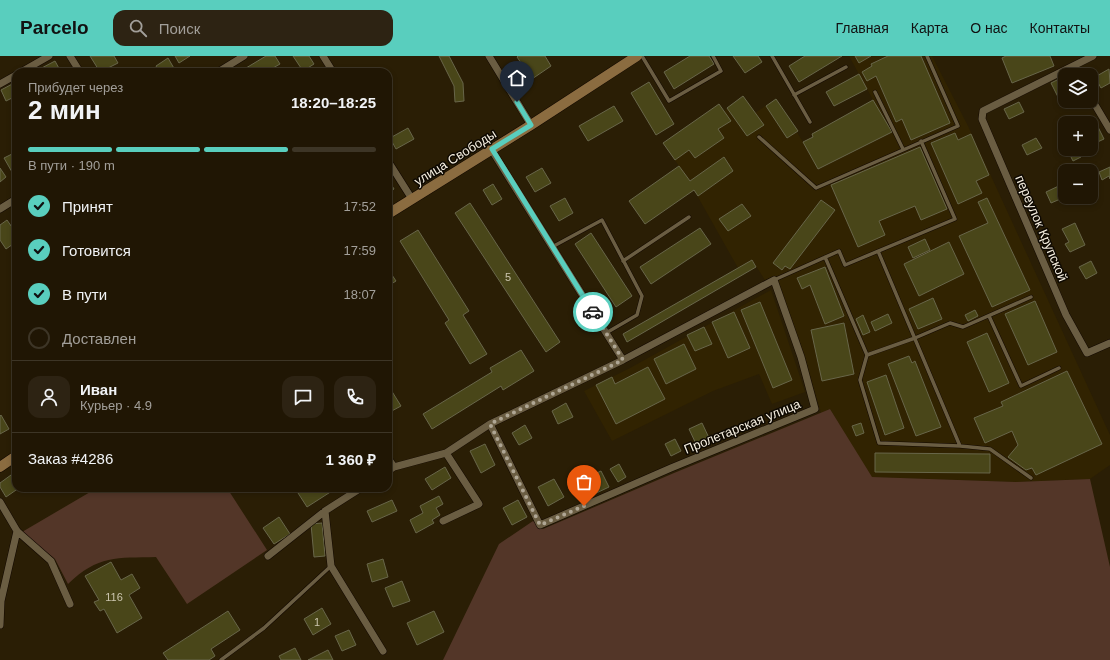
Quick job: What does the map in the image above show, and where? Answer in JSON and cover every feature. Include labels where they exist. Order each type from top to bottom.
[{"type":"main road","name":"улица Свободы","points":[[392,212],[531,125],[637,56]]},
{"type":"main road","points":[[0,467],[12,459]]},
{"type":"street","points":[[28,68],[49,56]]},
{"type":"street","points":[[70,56],[78,68]]},
{"type":"street","points":[[224,68],[244,56]]},
{"type":"street","points":[[322,56],[330,68]]},
{"type":"street","points":[[489,56],[531,125]]},
{"type":"street","points":[[1072,67],[1093,56]]},
{"type":"street","name":"переулок Крупской","points":[[1072,67],[983,111],[982,119],[1066,315],[1086,352],[1110,343]]},
{"type":"street","points":[[0,84],[12,77]]},
{"type":"street","points":[[1097,108],[1110,130]]},
{"type":"street","points":[[492,149],[623,360]]},
{"type":"street","points":[[392,166],[412,199]]},
{"type":"street","points":[[0,209],[12,202]]},
{"type":"street","points":[[392,469],[446,454],[490,424],[623,360],[774,280]]},
{"type":"street","name":"Пролетарская улица","points":[[490,424],[540,525],[671,468],[816,409],[802,357],[774,280]]},
{"type":"street","points":[[443,521],[479,504],[446,454]]},
{"type":"street","points":[[268,556],[325,510],[354,492]]},
{"type":"street","points":[[0,502],[17,531],[51,560],[70,604]]},
{"type":"street","points":[[325,510],[331,566],[383,651]]},
{"type":"street","points":[[0,625],[1,601],[17,531]]},
{"type":"lane","points":[[642,56],[669,101],[721,70],[713,56]]},
{"type":"lane","points":[[772,56],[810,122]]},
{"type":"lane","points":[[759,137],[816,188],[958,126],[927,56]]},
{"type":"lane","points":[[794,95],[846,67]]},
{"type":"lane","points":[[875,92],[903,149]]},
{"type":"lane","points":[[774,280],[839,251],[845,265],[956,219],[921,141]]},
{"type":"lane","points":[[623,261],[689,217]]},
{"type":"lane","points":[[552,247],[602,220],[642,296],[637,315],[606,333]]},
{"type":"lane","points":[[878,251],[960,446]]},
{"type":"lane","points":[[825,257],[867,355],[860,380],[879,443],[990,448],[1031,478]]},
{"type":"lane","points":[[867,355],[915,338],[950,323],[963,327],[1031,297]]},
{"type":"lane","points":[[989,316],[1021,386],[1059,368]]},
{"type":"lane","points":[[221,660],[264,628],[331,566]]},
{"type":"shaded area","points":[[849,56],[932,56],[968,126],[1110,435],[1110,465],[1090,479],[1016,482],[871,477],[830,409],[821,413],[805,357],[775,276],[765,280],[752,260],[738,268],[694,190],[645,224],[629,201],[679,166],[663,143],[719,104],[724,111],[743,96],[755,113],[776,99],[803,142],[812,137],[812,134],[873,100]]},
{"type":"shaded area","points":[[771,290],[805,392],[772,404],[759,374],[713,391],[612,441],[584,391],[630,368]]},
{"type":"shaded area","points":[[830,409],[872,477],[1016,482],[1090,479],[1110,567],[1110,660],[443,660],[499,544],[533,521],[543,529]]},
{"type":"shaded area","points":[[90,492],[230,492],[267,550],[187,604],[156,557],[119,558],[99,563],[89,568],[68,584],[55,559],[22,532]]},
{"type":"building","points":[[90,56],[114,56],[118,63],[108,68],[98,68]]},
{"type":"building","points":[[175,56],[190,56],[179,63]]},
{"type":"building","points":[[266,56],[275,56],[280,64],[273,68],[246,68]]},
{"type":"building","points":[[293,56],[309,56],[314,64],[308,68],[301,68]]},
{"type":"building","points":[[439,56],[449,56],[463,83],[464,101],[455,102],[454,86]]},
{"type":"building","points":[[545,56],[551,66],[532,79],[517,57]]},
{"type":"building","points":[[690,56],[709,56],[714,64],[674,89],[664,72]]},
{"type":"building","points":[[733,56],[758,56],[762,62],[745,73]]},
{"type":"building","points":[[805,56],[842,56],[799,82],[789,66]]},
{"type":"building","points":[[855,56],[871,56],[859,63]]},
{"type":"building","points":[[888,56],[921,56],[950,123],[911,140],[902,119],[896,122],[876,76],[867,81],[862,72],[872,66],[871,64]]},
{"type":"building","points":[[1006,56],[1050,56],[1054,66],[1012,83],[1002,58]]},
{"type":"building","points":[[168,58],[174,68],[157,68],[156,66]]},
{"type":"building","points":[[55,61],[59,68],[42,68]]},
{"type":"building","points":[[1109,69],[1110,83],[1101,88],[1098,82],[1098,75]]},
{"type":"building","points":[[859,74],[867,89],[834,106],[826,92]]},
{"type":"building","points":[[1058,80],[1058,97],[1051,83]]},
{"type":"building","points":[[649,82],[674,124],[656,135],[631,93]]},
{"type":"building","points":[[12,84],[12,98],[6,101],[1,90]]},
{"type":"building","points":[[743,96],[764,125],[747,136],[727,108]]},
{"type":"building","points":[[776,99],[798,131],[787,138],[766,106]]},
{"type":"building","points":[[873,100],[892,132],[818,169],[803,142],[813,137],[812,134]]},
{"type":"building","points":[[1019,102],[1024,112],[1009,119],[1004,109]]},
{"type":"building","points":[[719,104],[731,121],[718,129],[724,138],[695,158],[689,150],[675,160],[663,143]]},
{"type":"building","points":[[614,106],[623,121],[588,141],[579,126]]},
{"type":"building","points":[[1098,127],[1104,139],[1098,142]]},
{"type":"building","points":[[408,128],[414,139],[396,149],[392,142],[392,137]]},
{"type":"building","points":[[955,133],[958,140],[971,134],[989,175],[976,181],[982,193],[958,204],[931,143]]},
{"type":"building","points":[[1036,138],[1042,148],[1027,155],[1022,145]]},
{"type":"building","points":[[920,147],[947,209],[921,220],[915,206],[879,221],[885,235],[858,247],[831,185]]},
{"type":"building","points":[[12,154],[12,172],[4,158]]},
{"type":"building","points":[[1070,156],[1080,156],[1081,157],[1073,161]]},
{"type":"building","points":[[724,157],[733,171],[698,196],[694,190],[645,224],[629,201],[679,166],[690,181]]},
{"type":"building","points":[[1110,167],[1110,179],[1109,176],[1102,180],[1099,172]]},
{"type":"building","points":[[0,168],[6,177],[0,182]]},
{"type":"building","points":[[542,168],[551,183],[535,192],[526,177]]},
{"type":"building","points":[[493,184],[502,199],[492,205],[483,190]]},
{"type":"building","points":[[1058,186],[1058,200],[1051,203],[1046,192]]},
{"type":"building","points":[[565,198],[573,213],[559,221],[550,206]]},
{"type":"building","points":[[987,198],[1030,290],[992,307],[959,236],[988,223],[978,202]]},
{"type":"building","points":[[821,200],[835,210],[790,269],[785,266],[782,270],[773,263]]},
{"type":"building","points":[[470,203],[560,342],[546,352],[455,213]]},
{"type":"building","points":[[742,204],[751,216],[728,231],[719,219]]},
{"type":"building","points":[[7,220],[12,227],[12,245],[6,249],[0,240],[0,225]]},
{"type":"building","points":[[1075,223],[1085,245],[1070,252],[1065,244],[1069,242],[1062,229]]},
{"type":"building","points":[[700,228],[711,244],[651,284],[640,267]]},
{"type":"building","points":[[418,230],[469,311],[463,315],[487,354],[470,364],[445,323],[449,320],[400,241]]},
{"type":"building","points":[[591,233],[632,296],[616,307],[575,244]]},
{"type":"building","points":[[925,239],[930,250],[913,258],[908,247]]},
{"type":"building","points":[[949,242],[964,274],[919,296],[904,264]]},
{"type":"building","points":[[752,260],[756,267],[627,342],[623,334]]},
{"type":"building","points":[[1091,261],[1097,273],[1086,279],[1079,267]]},
{"type":"building","points":[[825,267],[844,316],[825,324],[810,285],[802,289],[797,278]]},
{"type":"building","points":[[392,275],[396,281],[392,284]]},
{"type":"building","points":[[933,298],[942,319],[918,329],[909,309]]},
{"type":"building","points":[[1035,301],[1057,352],[1028,365],[1005,314]]},
{"type":"building","points":[[760,302],[792,380],[773,388],[741,310]]},
{"type":"building","points":[[975,310],[978,316],[968,321],[965,315]]},
{"type":"building","points":[[734,312],[750,348],[728,358],[712,322]]},
{"type":"building","points":[[888,314],[892,323],[875,331],[871,322]]},
{"type":"building","points":[[863,315],[870,332],[863,335],[856,319]]},
{"type":"building","points":[[844,323],[854,374],[822,381],[811,330]]},
{"type":"building","points":[[704,327],[712,344],[695,351],[687,335]]},
{"type":"building","points":[[987,333],[1009,383],[989,392],[967,342]]},
{"type":"building","points":[[684,344],[696,369],[666,384],[654,359]]},
{"type":"building","points":[[521,350],[534,371],[503,390],[501,386],[432,429],[423,414],[492,372],[490,368]]},
{"type":"building","points":[[909,356],[912,363],[915,361],[941,427],[916,436],[888,364]]},
{"type":"building","points":[[648,367],[665,399],[616,424],[596,385],[612,377],[615,384]]},
{"type":"building","points":[[1067,371],[1102,444],[1036,475],[1032,468],[1026,470],[1008,457],[1018,445],[1012,431],[985,443],[974,418],[1003,406],[1001,402]]},
{"type":"building","points":[[886,375],[904,428],[885,435],[867,382]]},
{"type":"building","points":[[392,391],[401,406],[392,411]]},
{"type":"building","points":[[566,403],[573,417],[558,424],[552,411]]},
{"type":"building","points":[[1,415],[9,429],[0,434],[0,416]]},
{"type":"building","points":[[702,423],[710,440],[697,446],[689,429]]},
{"type":"building","points":[[861,423],[864,433],[856,436],[852,426]]},
{"type":"building","points":[[525,425],[532,438],[519,445],[512,433]]},
{"type":"building","points":[[675,439],[681,451],[671,456],[665,444]]},
{"type":"building","points":[[485,444],[495,465],[481,473],[470,451]]},
{"type":"building","points":[[875,453],[990,454],[990,473],[875,472]]},
{"type":"building","points":[[619,464],[626,477],[618,482],[610,469]]},
{"type":"building","points":[[445,467],[451,478],[432,490],[425,479]]},
{"type":"building","points":[[601,471],[609,487],[592,495],[584,479]]},
{"type":"building","points":[[11,475],[12,492],[13,492],[6,497],[0,487],[0,483]]},
{"type":"building","points":[[554,479],[564,497],[548,506],[538,487]]},
{"type":"building","points":[[299,492],[330,492],[307,507],[298,493]]},
{"type":"building","points":[[439,496],[443,504],[436,508],[440,515],[432,520],[434,523],[416,533],[410,520],[423,513],[420,506]]},
{"type":"building","points":[[392,500],[397,511],[372,522],[367,511]]},
{"type":"building","points":[[518,500],[527,517],[512,525],[503,508]]},
{"type":"building","points":[[279,517],[290,534],[274,544],[263,528]]},
{"type":"building","points":[[322,523],[325,556],[314,557],[311,524]]},
{"type":"building","points":[[383,559],[388,577],[372,582],[367,564]]},
{"type":"building","points":[[111,562],[121,580],[132,574],[140,588],[129,595],[142,618],[117,633],[104,609],[100,611],[94,602],[99,600],[85,576]]},
{"type":"building","points":[[402,581],[410,601],[393,607],[385,588]]},
{"type":"building","points":[[322,608],[331,624],[313,635],[304,619]]},
{"type":"building","points":[[228,611],[240,630],[211,649],[215,656],[209,660],[168,660],[163,653]]},
{"type":"building","points":[[434,611],[444,632],[417,645],[407,623]]},
{"type":"building","points":[[349,630],[356,645],[342,651],[335,636]]},
{"type":"building","points":[[295,648],[301,660],[281,660],[279,656]]},
{"type":"building","points":[[328,650],[333,660],[308,660]]},
{"type":"way so far","points":[[584,506],[540,525],[490,424],[623,360],[593,312]]},
{"type":"route","points":[[517,102],[531,125],[492,149],[593,312]]}]
